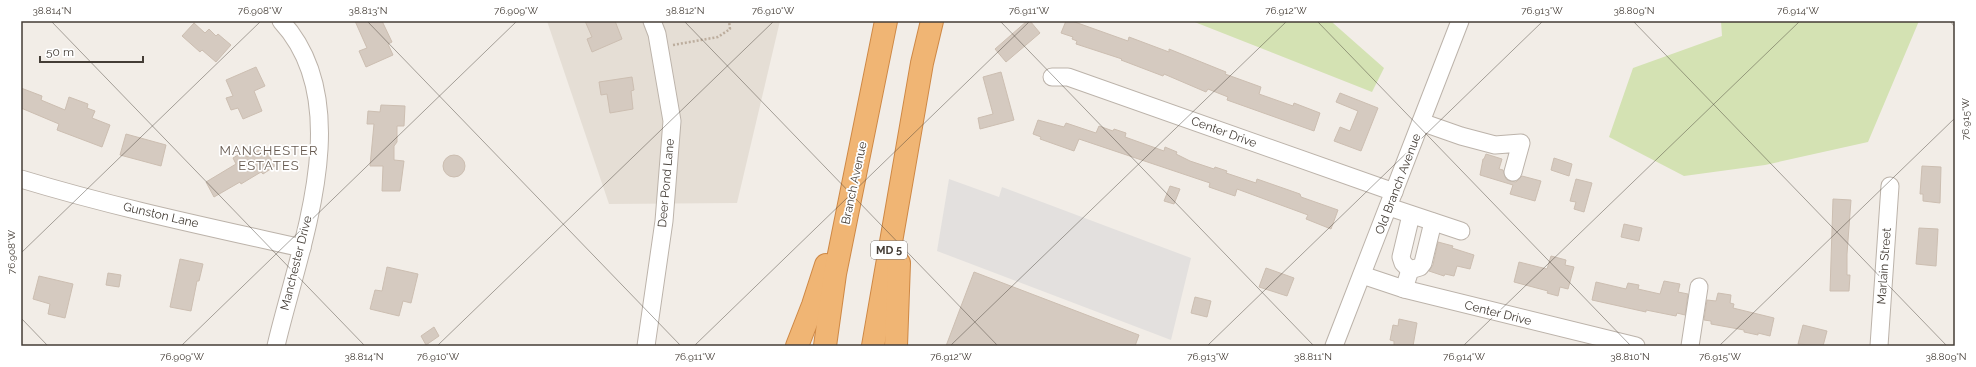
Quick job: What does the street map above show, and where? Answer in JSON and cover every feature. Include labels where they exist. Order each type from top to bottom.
[{"type":"highway","name":"Branch Avenue","points":[[825,346],[835,274],[886,21]]},
{"type":"highway","name":"MD 5","points":[[873,346],[906,154],[932,21]]},
{"type":"highway","points":[[896,346],[896,314],[906,154]]},
{"type":"highway","points":[[797,346],[813,305],[859,158]]},
{"type":"street","name":"Manchester Drive","points":[[276,346],[302,248],[318,162],[319,117],[315,86],[303,52],[290,31],[281,21]]},
{"type":"street","name":"Deer Pond Lane","points":[[646,346],[664,221],[672,121],[657,34],[652,21]]},
{"type":"street","name":"Old Branch Avenue","points":[[1334,346],[1460,21]]},
{"type":"street","name":"Center Drive","points":[[1052,77],[1068,77],[1392,199],[1411,214],[1461,232]]},
{"type":"street","points":[[1422,122],[1460,136],[1495,145],[1521,143],[1513,172]]},
{"type":"street","name":"Gunston Lane","points":[[21,179],[178,220],[302,248]]},
{"type":"street","name":"Marlain Street","points":[[1879,346],[1890,186]]},
{"type":"street","points":[[1410,270],[1402,263],[1400,257],[1411,214]]},
{"type":"street","points":[[1410,270],[1420,267],[1422,263],[1433,222]]},
{"type":"street","points":[[1404,289],[1410,270]]},
{"type":"street","name":"Center Drive","points":[[1362,275],[1404,289],[1636,346]]},
{"type":"street","points":[[1690,346],[1700,287]]},
{"type":"path","points":[[659,48],[718,37],[730,29],[730,21]]},
{"type":"shaded area","points":[[547,21],[780,21],[737,203],[609,204]]},
{"type":"shaded area","points":[[949,179],[999,197],[1002,187],[1191,258],[1171,340],[937,251]]},
{"type":"green space","points":[[1192,21],[1332,21],[1384,68],[1372,92]]},
{"type":"green space","points":[[1721,21],[1919,21],[1868,142],[1765,165],[1684,176],[1609,137],[1633,68],[1722,36]]},
{"type":"building","points":[[355,21],[382,21],[392,42],[388,44],[393,55],[366,67],[359,51],[367,48]]},
{"type":"building","points":[[585,21],[615,21],[622,39],[592,52],[587,39],[592,37]]},
{"type":"building","points":[[1027,21],[1030,21],[1040,33],[1006,62],[995,49]]},
{"type":"building","points":[[1066,21],[1072,21],[1128,41],[1129,37],[1169,52],[1169,49],[1226,72],[1225,74],[1261,87],[1259,94],[1293,106],[1294,103],[1320,113],[1314,131],[1227,100],[1228,97],[1208,89],[1206,92],[1164,74],[1163,76],[1121,60],[1122,59],[1076,44],[1077,41],[1072,39],[1073,37],[1061,33]]},
{"type":"building","points":[[194,23],[205,33],[209,29],[216,36],[218,34],[231,45],[216,62],[202,50],[200,52],[182,36]]},
{"type":"building","points":[[256,67],[265,86],[254,91],[262,111],[243,119],[238,108],[231,110],[226,98],[233,96],[226,80]]},
{"type":"building","points":[[1001,72],[1014,120],[980,129],[978,118],[993,114],[983,77]]},
{"type":"building","points":[[632,77],[634,90],[631,91],[633,109],[610,113],[607,94],[601,95],[599,82]]},
{"type":"building","points":[[21,88],[42,96],[41,100],[65,110],[69,97],[88,104],[87,108],[95,111],[92,118],[110,125],[102,147],[57,130],[59,124],[21,108]]},
{"type":"building","points":[[1340,93],[1378,108],[1361,151],[1334,141],[1340,127],[1350,131],[1358,111],[1336,102]]},
{"type":"building","points":[[381,105],[405,106],[404,126],[397,126],[397,142],[394,146],[394,160],[404,161],[400,191],[382,191],[383,166],[370,166],[374,124],[367,124],[368,111],[380,112]]},
{"type":"building","points":[[1038,120],[1064,127],[1066,123],[1096,133],[1099,126],[1113,131],[1114,129],[1126,133],[1125,137],[1164,151],[1165,147],[1177,152],[1176,154],[1190,161],[1214,169],[1215,167],[1227,171],[1226,173],[1256,183],[1257,179],[1300,194],[1301,197],[1338,210],[1331,229],[1306,219],[1308,215],[1237,189],[1235,196],[1209,187],[1210,183],[1079,139],[1074,151],[1040,139],[1041,137],[1033,134]]},
{"type":"building","points":[[126,134],[166,145],[161,166],[120,155]]},
{"type":"building","points":[[264,147],[275,166],[263,174],[261,172],[241,184],[240,182],[214,197],[206,182],[236,164],[233,158],[243,152],[247,157]]},
{"type":"building","points":[[1486,154],[1502,159],[1499,169],[1503,170],[1506,179],[1510,181],[1516,182],[1522,176],[1541,181],[1535,201],[1510,194],[1513,185],[1480,175],[1483,159]]},
{"type":"building","points":[[454,155],[462,158],[465,166],[462,174],[454,177],[446,174],[443,166],[446,158]]},
{"type":"building","points":[[1554,158],[1572,164],[1569,176],[1551,170]]},
{"type":"building","points":[[1922,166],[1941,167],[1940,203],[1923,201],[1923,194],[1920,194]]},
{"type":"building","points":[[1576,179],[1592,183],[1584,212],[1574,209],[1576,202],[1570,201]]},
{"type":"building","points":[[1170,186],[1180,189],[1174,204],[1164,201]]},
{"type":"building","points":[[1833,199],[1851,200],[1847,254],[1847,275],[1850,275],[1849,291],[1830,291]]},
{"type":"building","points":[[1624,224],[1642,228],[1639,241],[1621,237]]},
{"type":"building","points":[[1919,228],[1938,229],[1936,266],[1916,264]]},
{"type":"building","points":[[1438,242],[1453,246],[1452,248],[1474,255],[1470,269],[1457,266],[1454,276],[1445,274],[1444,276],[1429,271],[1433,265]]},
{"type":"building","points":[[1551,256],[1566,260],[1565,265],[1574,267],[1568,289],[1560,287],[1558,296],[1547,293],[1548,291],[1514,282],[1519,262],[1547,269]]},
{"type":"building","points":[[180,259],[203,264],[199,281],[197,281],[191,311],[170,307]]},
{"type":"building","points":[[387,267],[418,274],[411,303],[403,301],[399,316],[370,309],[375,290],[382,291]]},
{"type":"building","points":[[1266,268],[1294,278],[1287,296],[1259,287]]},
{"type":"building","points":[[974,272],[1139,335],[1135,346],[946,346]]},
{"type":"building","points":[[108,273],[121,275],[119,287],[106,285]]},
{"type":"building","points":[[39,276],[73,284],[65,318],[48,314],[50,304],[33,299]]},
{"type":"building","points":[[1664,281],[1680,284],[1678,292],[1688,294],[1685,315],[1677,313],[1676,316],[1646,310],[1646,312],[1592,300],[1596,282],[1626,289],[1628,283],[1639,285],[1638,289],[1660,294]]},
{"type":"building","points":[[1718,293],[1731,295],[1730,303],[1734,304],[1733,308],[1774,318],[1770,336],[1758,333],[1758,335],[1744,332],[1744,330],[1711,324],[1711,321],[1704,320],[1707,300],[1716,301]]},
{"type":"building","points":[[1195,297],[1211,301],[1207,317],[1191,313]]},
{"type":"building","points":[[1399,319],[1417,323],[1413,346],[1394,346],[1394,341],[1390,340],[1393,325],[1398,326]]},
{"type":"building","points":[[1803,325],[1827,331],[1823,346],[1798,344]]},
{"type":"building","points":[[434,327],[439,336],[426,345],[421,336]]},
{"type":"district","name":"MANCHESTER ESTATES","points":[[269,158]]}]
